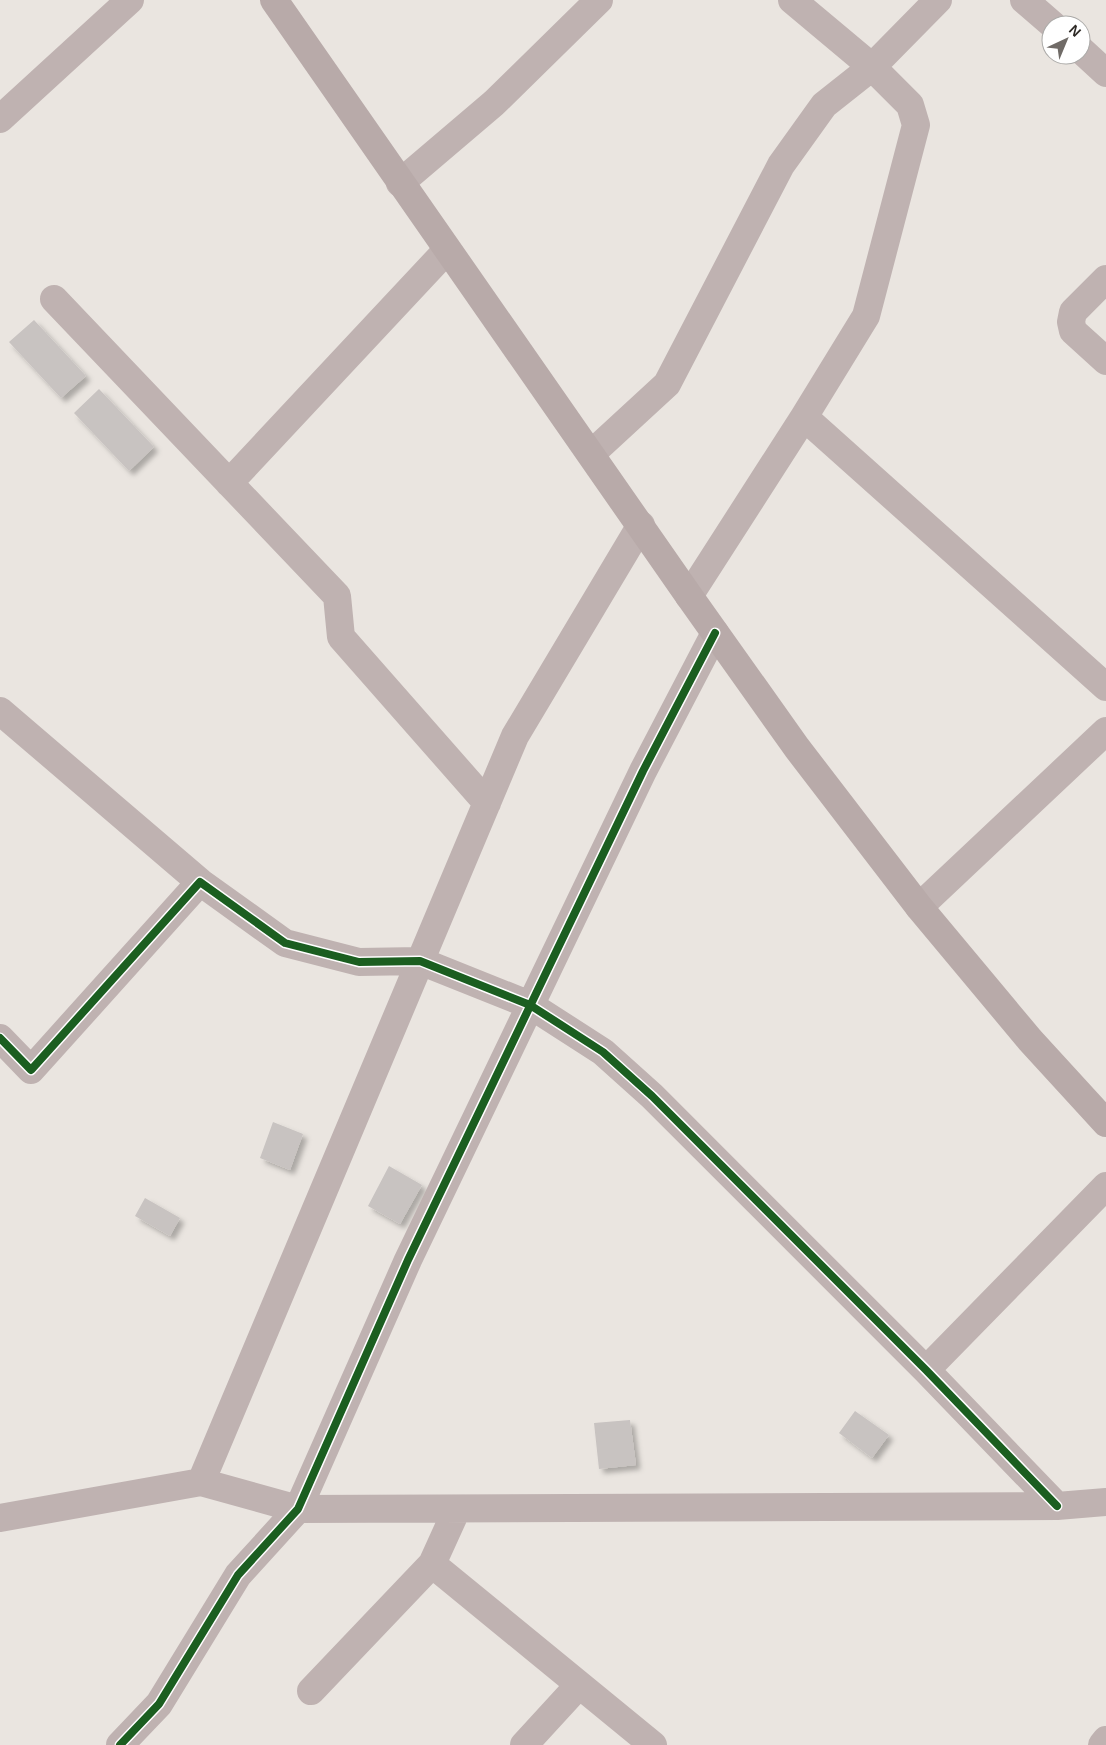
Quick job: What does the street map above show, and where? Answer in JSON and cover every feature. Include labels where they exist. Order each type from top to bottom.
[{"type":"main road","points":[[274,0],[400,183],[641,525],[714,633],[797,748],[919,907],[1030,1040],[1106,1123]]},
{"type":"street","points":[[0,119],[130,0]]},
{"type":"street","points":[[400,183],[494,103],[599,0]]},
{"type":"street","points":[[689,596],[804,418],[866,316],[916,125],[910,105],[872,67],[792,0]]},
{"type":"street","points":[[591,454],[667,384],[781,165],[824,106],[872,67],[938,0]]},
{"type":"street","points":[[1024,0],[1041,15]]},
{"type":"street","points":[[1091,59],[1106,73]]},
{"type":"street","points":[[229,483],[447,250]]},
{"type":"street","points":[[1106,279],[1073,312],[1071,322],[1073,331],[1106,361]]},
{"type":"street","points":[[54,298],[337,596],[341,636],[487,802]]},
{"type":"street","points":[[804,418],[1106,687]]},
{"type":"street","points":[[201,1482],[515,736],[641,525]]},
{"type":"street","points":[[120,1745],[159,1704],[238,1575],[298,1509],[408,1260],[643,771],[714,633]]},
{"type":"street","points":[[0,711],[200,882],[285,943],[359,962],[420,961],[530,1006],[603,1052],[652,1096],[926,1370],[1057,1506]]},
{"type":"street","points":[[919,907],[1106,731]]},
{"type":"street","points":[[0,1038],[31,1070],[200,882]]},
{"type":"street","points":[[926,1370],[1106,1186]]},
{"type":"street","points":[[0,1518],[201,1482],[298,1509],[1057,1506],[1106,1502]]},
{"type":"street","points":[[310,1691],[432,1564],[456,1509]]},
{"type":"street","points":[[432,1564],[653,1745]]},
{"type":"street","points":[[524,1745],[579,1684]]},
{"type":"street","points":[[1102,1745],[1106,1740]]},
{"type":"building","points":[[34,320],[86,376],[61,398],[9,342]]},
{"type":"building","points":[[99,389],[154,447],[129,471],[74,413]]},
{"type":"building","points":[[273,1122],[303,1134],[290,1170],[260,1158]]},
{"type":"building","points":[[389,1166],[422,1185],[400,1224],[368,1206]]},
{"type":"building","points":[[145,1198],[180,1218],[170,1236],[135,1216]]},
{"type":"building","points":[[855,1411],[889,1435],[872,1458],[839,1433]]},
{"type":"building","points":[[630,1420],[636,1465],[599,1469],[594,1423]]},
{"type":"cycle path","points":[[120,1745],[159,1704],[238,1575],[298,1509],[408,1260],[643,771],[715,633]]},
{"type":"cycle path","points":[[0,1038],[31,1070],[200,882],[285,943],[359,962],[420,961],[530,1005],[603,1052],[652,1096],[926,1370],[1057,1506]]}]
